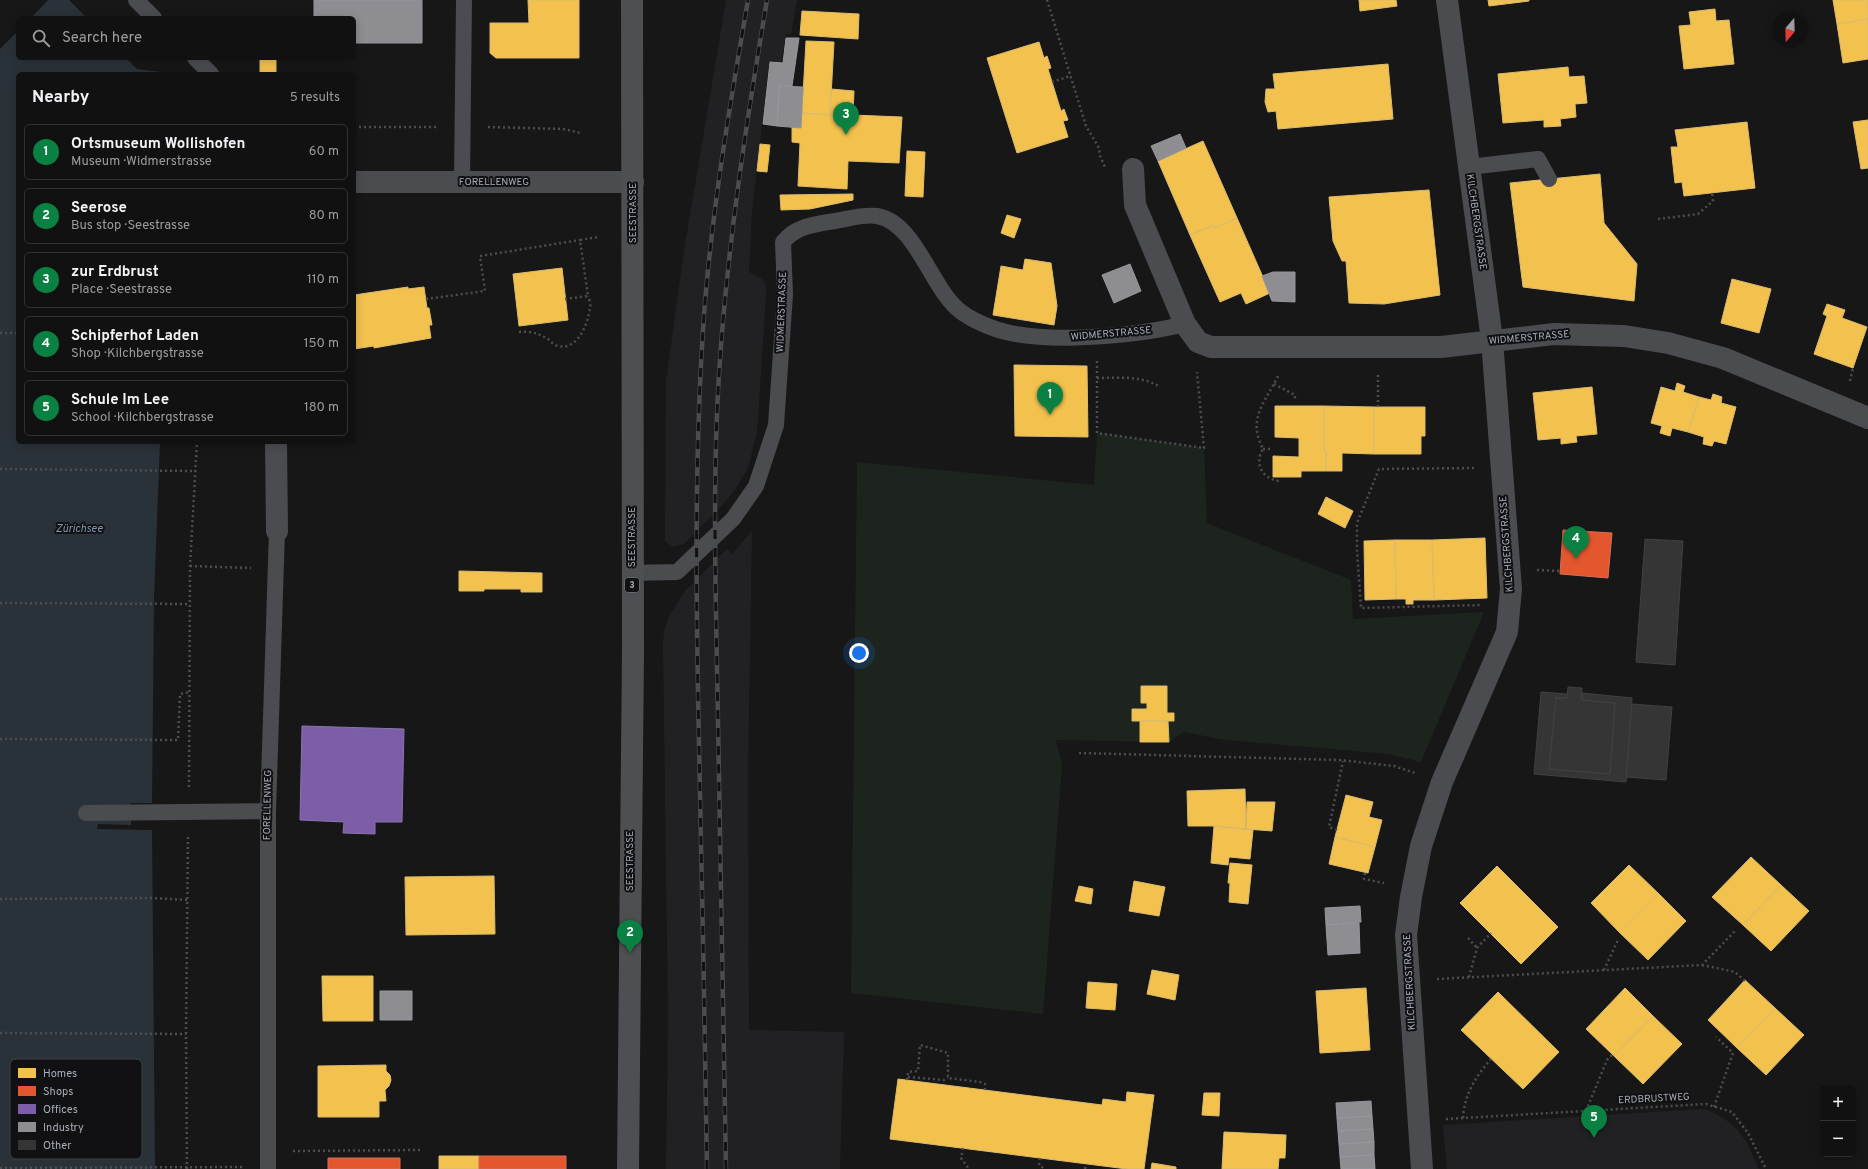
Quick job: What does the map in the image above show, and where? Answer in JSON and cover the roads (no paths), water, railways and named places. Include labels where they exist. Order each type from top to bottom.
[{"type":"main road","name":"SEESTRASSE","points":[[628,1169],[632,573],[632,0]]},
{"type":"street","name":"KILCHBERGSTRASSE","points":[[1422,1169],[1406,935],[1411,897],[1422,846],[1442,782],[1507,632],[1511,589],[1492,340],[1447,0]]},
{"type":"street","name":"WIDMERSTRASSE","points":[[1133,169],[1135,205],[1185,324],[1198,342],[1211,347],[1441,347],[1554,334],[1624,336],[1668,343],[1723,358],[1868,418]]},
{"type":"street","name":"FORELLENWEG","points":[[356,182],[633,182]]},
{"type":"street","name":"FORELLENWEG","points":[[276,444],[277,530]]},
{"type":"lane","points":[[136,0],[152,16]]},
{"type":"lane","points":[[462,182],[464,0]]},
{"type":"lane","points":[[197,60],[209,72]]},
{"type":"lane","points":[[1469,167],[1538,159],[1549,179]]},
{"type":"lane","name":"WIDMERSTRASSE","points":[[632,573],[677,572],[733,519],[756,486],[776,425],[785,294],[784,242],[790,234],[799,229],[860,216],[877,216],[892,221],[913,244],[950,303],[973,319],[992,328],[1022,335],[1072,338],[1151,331],[1185,324]]},
{"type":"lane","name":"FORELLENWEG","points":[[268,1168],[268,811],[277,530]]},
{"type":"lane","points":[[86,813],[268,811]]},
{"type":"water","points":[[48,0],[69,0],[85,16],[33,16]]},
{"type":"water","name":"Zürichsee","points":[[16,33],[16,60],[128,60],[137,69],[160,72],[16,72],[16,444],[160,444],[154,598],[152,803],[131,803],[131,825],[98,824],[97,829],[152,830],[155,1169],[0,1169],[0,49]]},
{"type":"railway","points":[[707,1169],[697,637],[697,476],[701,369],[707,275],[728,117],[748,0]]},
{"type":"railway","points":[[726,1169],[716,591],[715,504],[717,417],[722,327],[732,233],[767,0]]},
{"type":"place","name":"zur Erdbrust","points":[[846,135]]},
{"type":"place","name":"Ortsmuseum Wollishofen","points":[[1050,415]]},
{"type":"place","name":"Schipferhof Laden","points":[[1576,559]]},
{"type":"place","name":"Seerose","points":[[630,953]]},
{"type":"place","name":"Schule Im Lee","points":[[1594,1138]]}]
